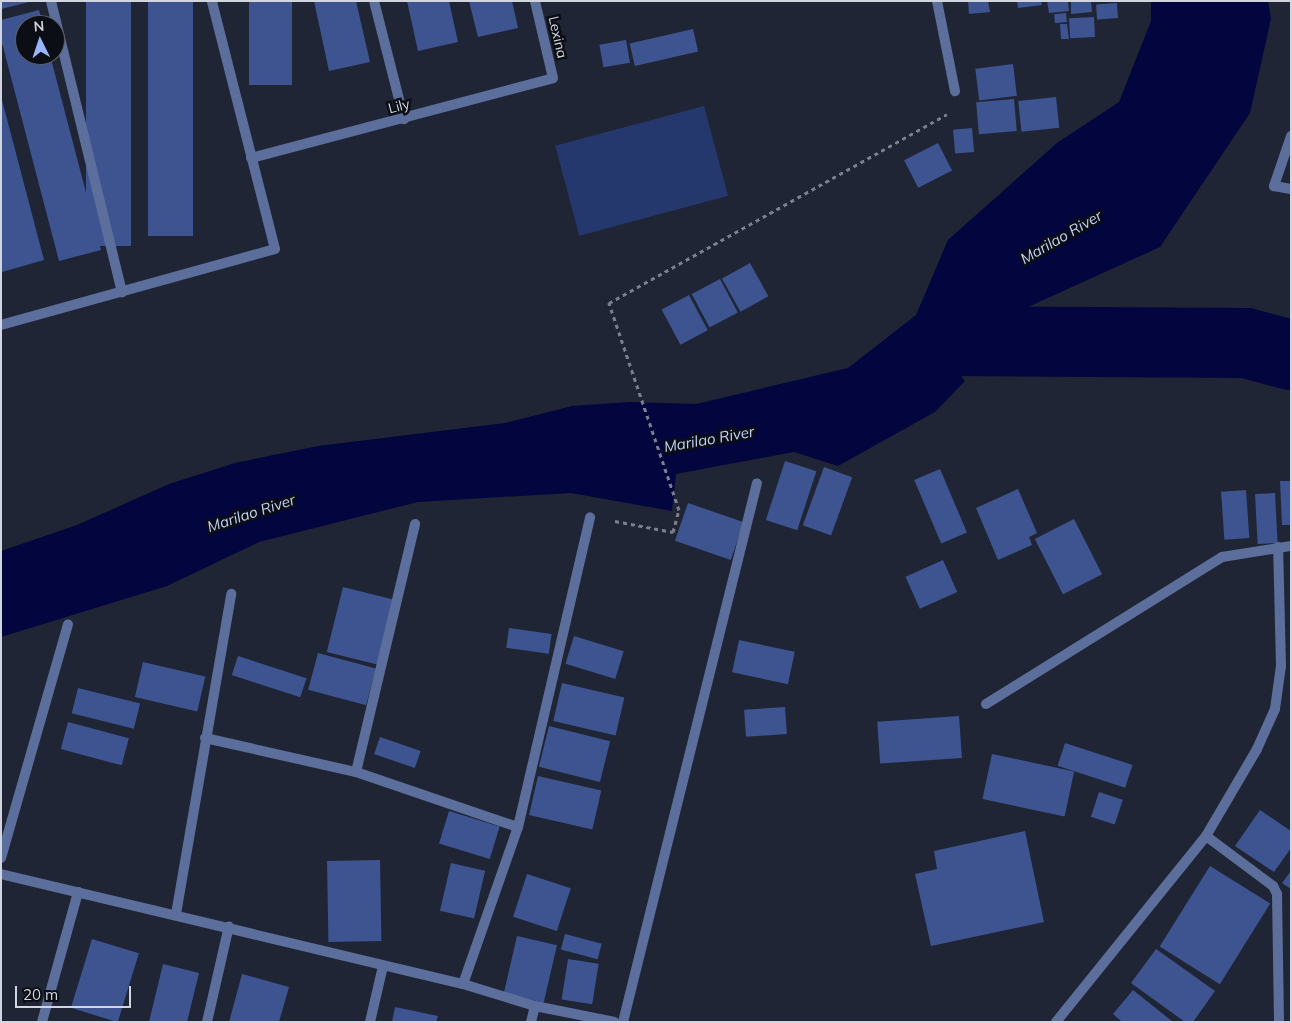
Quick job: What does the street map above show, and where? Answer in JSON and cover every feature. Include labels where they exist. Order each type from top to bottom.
[{"type":"street","points":[[51,1],[122,292]]},
{"type":"street","points":[[1,325],[274,249],[212,1]]},
{"type":"street","points":[[374,1],[404,119]]},
{"type":"street","name":"Lexina","points":[[535,1],[553,78]]},
{"type":"street","points":[[938,1],[955,91]]},
{"type":"street","name":"Lily","points":[[251,158],[553,78]]},
{"type":"street","points":[[1291,136],[1274,186],[1291,189]]},
{"type":"street","points":[[623,1022],[757,484]]},
{"type":"street","points":[[463,984],[518,827],[590,516]]},
{"type":"street","points":[[356,772],[415,524]]},
{"type":"street","points":[[986,704],[1222,557],[1291,546]]},
{"type":"street","points":[[1056,1022],[1206,836],[1257,749],[1275,709],[1281,666],[1278,547]]},
{"type":"street","points":[[176,914],[231,594]]},
{"type":"street","points":[[1,858],[68,624]]},
{"type":"street","points":[[205,738],[356,772],[518,827]]},
{"type":"street","points":[[1206,836],[1273,886],[1277,894],[1279,1022]]},
{"type":"street","points":[[1,874],[229,926],[382,966],[463,984],[535,1006],[614,1022]]},
{"type":"street","points":[[42,1022],[78,892]]},
{"type":"street","points":[[207,1022],[229,926]]},
{"type":"street","points":[[370,1022],[382,966]]},
{"type":"street","points":[[531,1022],[535,1006]]},
{"type":"path","points":[[590,516],[673,532],[679,510],[609,303],[950,112],[955,91]]},
{"type":"shaded area","points":[[704,106],[728,196],[579,236],[555,146]]},
{"type":"water","name":"Marilao River","points":[[1151,1],[1268,1],[1271,19],[1250,113],[1160,247],[940,347],[965,381],[935,412],[838,466],[794,452],[676,474],[672,511],[571,493],[418,502],[259,542],[167,586],[1,637],[1,551],[77,525],[169,484],[235,463],[318,446],[505,423],[572,406],[630,402],[696,404],[848,368],[916,315],[948,240],[1057,143],[1119,102],[1151,21]]},
{"type":"building","points":[[1,1],[29,1],[29,2],[1,9]]},
{"type":"building","points":[[86,1],[131,1],[131,246],[86,246]]},
{"type":"building","points":[[148,1],[193,1],[193,236],[148,236]]},
{"type":"building","points":[[249,1],[292,1],[292,85],[249,85]]},
{"type":"building","points":[[314,1],[356,1],[370,62],[329,71]]},
{"type":"building","points":[[407,1],[449,1],[458,42],[418,51]]},
{"type":"building","points":[[469,1],[512,1],[518,28],[478,37]]},
{"type":"building","points":[[968,1],[988,1],[990,12],[969,14]]},
{"type":"building","points":[[1017,1],[1041,1],[1042,5],[1018,8]]},
{"type":"building","points":[[1047,1],[1068,1],[1069,11],[1049,13]]},
{"type":"building","points":[[1071,1],[1091,1],[1092,12],[1071,14]]},
{"type":"building","points":[[1117,3],[1118,18],[1097,19],[1096,4]]},
{"type":"building","points":[[39,10],[40,15],[20,15]]},
{"type":"building","points":[[1066,13],[1067,22],[1055,23],[1054,14]]},
{"type":"building","points":[[15,16],[15,65],[53,65],[101,250],[59,261],[1,39],[1,20]]},
{"type":"building","points":[[1094,17],[1095,37],[1070,38],[1069,18]]},
{"type":"building","points":[[1060,24],[1067,24],[1069,39],[1061,39]]},
{"type":"building","points":[[693,29],[698,51],[635,66],[630,44]]},
{"type":"building","points":[[626,40],[630,63],[603,67],[599,45]]},
{"type":"building","points":[[1013,64],[1017,96],[979,100],[975,69]]},
{"type":"building","points":[[1056,97],[1059,128],[1021,132],[1018,101]]},
{"type":"building","points":[[1014,99],[1017,131],[979,134],[976,102]]},
{"type":"building","points":[[2,100],[44,260],[2,272],[1,268]]},
{"type":"building","points":[[972,128],[974,152],[955,154],[953,130]]},
{"type":"building","points":[[938,143],[952,171],[918,188],[904,160]]},
{"type":"building","points":[[750,263],[768,296],[740,312],[722,279]]},
{"type":"building","points":[[720,279],[738,313],[710,328],[692,294]]},
{"type":"building","points":[[689,295],[708,330],[680,345],[662,310]]},
{"type":"building","points":[[785,461],[816,471],[797,530],[766,520]]},
{"type":"building","points":[[824,467],[852,477],[831,536],[803,525]]},
{"type":"building","points":[[940,469],[967,533],[941,543],[914,480]]},
{"type":"building","points":[[1280,481],[1291,481],[1291,525],[1282,525]]},
{"type":"building","points":[[1018,489],[1037,533],[1029,537],[1032,545],[998,560],[976,508]]},
{"type":"building","points":[[1246,490],[1249,538],[1224,540],[1221,492]]},
{"type":"building","points":[[1275,493],[1278,543],[1258,544],[1255,494]]},
{"type":"building","points":[[688,503],[744,522],[731,560],[675,541]]},
{"type":"building","points":[[1074,519],[1102,574],[1063,594],[1035,539]]},
{"type":"building","points":[[943,560],[957,592],[920,609],[906,577]]},
{"type":"building","points":[[343,587],[395,600],[379,665],[327,652]]},
{"type":"building","points":[[509,628],[552,634],[549,654],[506,648]]},
{"type":"building","points":[[574,636],[624,651],[615,679],[566,664]]},
{"type":"building","points":[[739,640],[795,652],[788,684],[732,672]]},
{"type":"building","points":[[318,653],[376,669],[366,705],[308,690]]},
{"type":"building","points":[[238,656],[306,678],[300,697],[232,675]]},
{"type":"building","points":[[143,662],[205,676],[197,711],[135,697]]},
{"type":"building","points":[[562,683],[624,697],[616,735],[553,721]]},
{"type":"building","points":[[78,688],[140,703],[134,729],[72,713]]},
{"type":"building","points":[[785,707],[787,734],[746,737],[744,710]]},
{"type":"building","points":[[959,716],[962,758],[880,764],[877,722]]},
{"type":"building","points":[[68,722],[129,738],[122,765],[61,749]]},
{"type":"building","points":[[549,726],[610,741],[600,782],[539,767]]},
{"type":"building","points":[[380,737],[421,751],[415,768],[374,754]]},
{"type":"building","points":[[1065,743],[1133,765],[1125,788],[1058,766]]},
{"type":"building","points":[[992,754],[1074,771],[1065,816],[982,799]]},
{"type":"building","points":[[538,776],[601,791],[592,830],[529,815]]},
{"type":"building","points":[[1099,792],[1123,800],[1115,824],[1091,817]]},
{"type":"building","points":[[1260,810],[1291,831],[1291,848],[1274,872],[1235,846]]},
{"type":"building","points":[[449,811],[500,826],[490,859],[439,844]]},
{"type":"building","points":[[1025,831],[1044,922],[931,946],[915,874],[937,869],[934,851]]},
{"type":"building","points":[[380,860],[381,941],[328,942],[327,861]]},
{"type":"building","points":[[451,863],[485,871],[474,919],[440,911]]},
{"type":"building","points":[[1210,866],[1270,904],[1220,984],[1160,947]]},
{"type":"building","points":[[1291,871],[1291,889],[1282,883]]},
{"type":"building","points":[[527,874],[571,888],[557,931],[513,917]]},
{"type":"building","points":[[565,934],[602,944],[598,959],[561,949]]},
{"type":"building","points":[[517,936],[557,945],[544,1003],[504,993]]},
{"type":"building","points":[[92,939],[139,953],[118,1022],[71,1008]]},
{"type":"building","points":[[1156,949],[1215,991],[1193,1022],[1185,1022],[1131,983]]},
{"type":"building","points":[[568,959],[599,964],[592,1004],[562,999]]},
{"type":"building","points":[[163,964],[199,973],[187,1022],[149,1022]]},
{"type":"building","points":[[242,974],[289,987],[279,1022],[229,1022]]},
{"type":"building","points":[[1133,990],[1173,1022],[1122,1022],[1113,1014]]},
{"type":"building","points":[[395,1007],[438,1016],[436,1022],[392,1022]]},
{"type":"waterway","points":[[950,341],[1246,343],[1291,355]]}]
